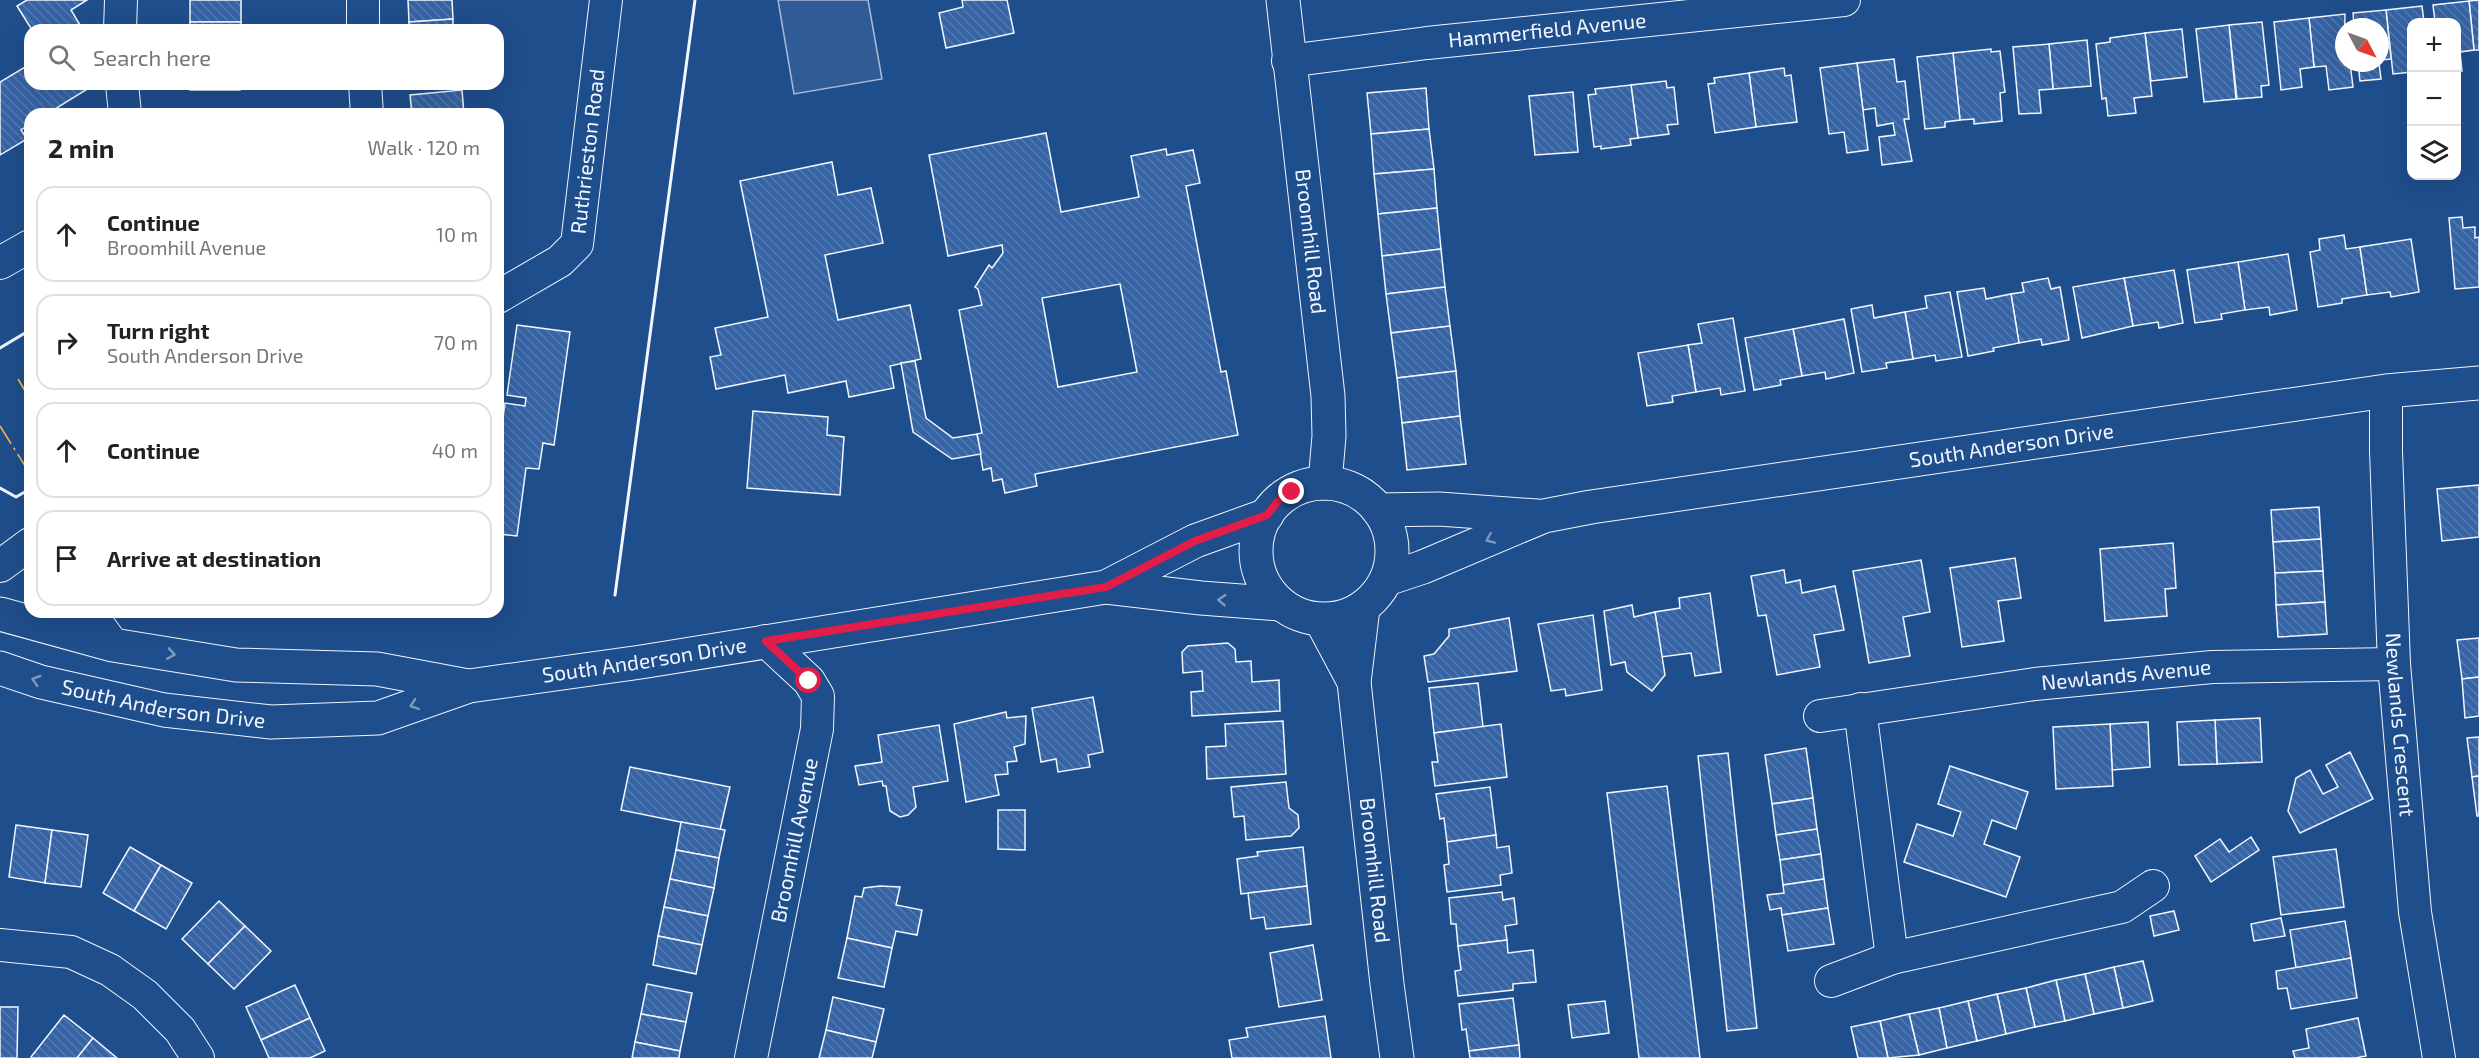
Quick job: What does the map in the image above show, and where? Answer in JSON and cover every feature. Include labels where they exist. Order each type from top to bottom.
[{"type":"main road","name":"Broomhill Road","points":[[1282,0],[1328,396],[1329,436],[1325,483]]},
{"type":"main road","name":"South Anderson Drive","points":[[1544,516],[1591,507],[2386,391],[2479,383]]},
{"type":"main road","points":[[1325,483],[1355,490],[1367,498],[1378,510],[1389,531],[1392,555],[1387,579],[1377,595],[1363,608],[1343,617],[1321,620],[1299,615],[1280,604],[1264,585],[1257,562],[1257,538],[1267,515],[1278,501],[1308,485],[1325,483]]},
{"type":"main road","points":[[1378,510],[1439,509],[1544,516]]},
{"type":"main road","points":[[1106,587],[1195,541],[1267,515]]},
{"type":"main road","points":[[1387,579],[1423,567],[1544,516]]},
{"type":"main road","points":[[1106,587],[1280,604]]},
{"type":"main road","name":"South Anderson Drive","points":[[0,668],[41,682],[164,710],[271,722],[378,718],[469,686],[641,662],[1106,587]]},
{"type":"main road","name":"Broomhill Road","points":[[1363,608],[1354,682],[1385,972],[1397,1058]]},
{"type":"main road","name":"South Anderson Drive","points":[[0,614],[113,645],[236,665],[377,669],[469,686]]},
{"type":"main road","name":"Broomhill Road","points":[[1321,620],[1354,682]]},
{"type":"street","points":[[120,24],[121,0]]},
{"type":"street","points":[[363,0],[363,24]]},
{"type":"street","name":"Ruthrieston Road","points":[[504,294],[560,261],[577,244],[606,0]]},
{"type":"street","name":"Hammerfield Avenue","points":[[1288,61],[1439,42],[1844,0]]},
{"type":"street","points":[[123,90],[124,108]]},
{"type":"street","points":[[365,90],[367,108]]},
{"type":"street","points":[[0,263],[24,249]]},
{"type":"street","name":"Newlands Crescent","points":[[2386,391],[2394,664],[2415,912],[2439,1058]]},
{"type":"street","points":[[0,566],[24,548]]},
{"type":"street","points":[[93,618],[113,645]]},
{"type":"street","name":"Broomhill Avenue","points":[[751,1058],[817,729],[818,696],[809,681],[766,641]]},
{"type":"street","name":"Newlands Avenue","points":[[1820,716],[2035,684],[2212,667],[2394,664]]},
{"type":"street","points":[[1860,709],[1892,958]]},
{"type":"street","points":[[1831,981],[1892,958],[2122,907],[2153,886]]},
{"type":"street","points":[[0,945],[71,952],[110,970],[145,995],[180,1030],[198,1058]]},
{"type":"shaded area","points":[[778,0],[868,0],[882,79],[794,94]]},
{"type":"building","points":[[27,0],[87,0],[71,10],[79,24],[28,24],[17,6]]},
{"type":"building","points":[[190,0],[241,0],[241,22],[190,22]]},
{"type":"building","points":[[408,0],[452,0],[453,19],[409,22]]},
{"type":"building","points":[[962,0],[1007,0],[1014,33],[946,48],[939,13],[963,7]]},
{"type":"building","points":[[2479,0],[2479,50],[2474,50],[2469,1]]},
{"type":"building","points":[[2469,1],[2474,50],[2461,52],[2461,18],[2435,18],[2433,5]]},
{"type":"building","points":[[2422,6],[2424,18],[2407,18],[2407,73],[2393,74],[2389,18],[2387,18],[2386,10]]},
{"type":"building","points":[[2386,10],[2387,18],[2353,18],[2353,13]]},
{"type":"building","points":[[2345,14],[2345,18],[2335,18],[2335,72],[2351,72],[2353,87],[2329,90],[2326,66],[2314,67],[2309,18]]},
{"type":"building","points":[[2309,18],[2314,67],[2300,69],[2302,87],[2281,90],[2274,22]]},
{"type":"building","points":[[453,19],[453,24],[409,24],[409,22]]},
{"type":"building","points":[[190,22],[241,22],[241,24],[190,24]]},
{"type":"building","points":[[2262,22],[2269,85],[2261,86],[2262,97],[2237,99],[2229,25]]},
{"type":"building","points":[[2229,25],[2236,99],[2204,102],[2196,29]]},
{"type":"building","points":[[2182,29],[2187,77],[2151,81],[2145,33]]},
{"type":"building","points":[[2145,33],[2152,96],[2134,98],[2136,113],[2108,116],[2106,98],[2102,99],[2096,44],[2110,42],[2110,38]]},
{"type":"building","points":[[2087,40],[2091,86],[2053,89],[2049,44]]},
{"type":"building","points":[[2049,44],[2053,89],[2039,90],[2041,113],[2019,114],[2013,47]]},
{"type":"building","points":[[1991,49],[1991,52],[2000,51],[2005,92],[2000,93],[2002,121],[1974,124],[1974,119],[1960,120],[1953,53]]},
{"type":"building","points":[[1953,53],[1960,120],[1945,122],[1945,127],[1925,129],[1917,57]]},
{"type":"building","points":[[1894,59],[1897,82],[1905,81],[1909,119],[1904,119],[1912,161],[1882,165],[1879,137],[1895,135],[1893,123],[1877,126],[1875,108],[1863,110],[1857,63]]},
{"type":"building","points":[[1857,63],[1868,150],[1847,153],[1844,132],[1829,134],[1820,68]]},
{"type":"building","points":[[24,68],[24,90],[86,90],[57,108],[24,108],[24,128],[21,130],[24,141],[0,155],[0,82]]},
{"type":"building","points":[[1784,68],[1785,76],[1791,75],[1797,122],[1756,127],[1749,73]]},
{"type":"building","points":[[2359,72],[2380,72],[2381,79],[2360,81]]},
{"type":"building","points":[[1749,73],[1756,127],[1715,133],[1708,84],[1715,83],[1714,78]]},
{"type":"building","points":[[1666,81],[1667,88],[1674,87],[1678,124],[1667,125],[1669,134],[1638,138],[1631,85]]},
{"type":"building","points":[[1631,85],[1638,138],[1630,139],[1631,145],[1601,149],[1601,146],[1594,147],[1588,95],[1596,94],[1595,89]]},
{"type":"building","points":[[1426,88],[1429,129],[1371,134],[1367,93]]},
{"type":"building","points":[[462,90],[464,108],[411,108],[410,95]]},
{"type":"building","points":[[1573,92],[1578,152],[1535,155],[1529,96]]},
{"type":"building","points":[[1429,129],[1434,169],[1374,174],[1371,134]]},
{"type":"building","points":[[1046,133],[1061,212],[1139,197],[1131,156],[1166,149],[1167,155],[1193,150],[1200,183],[1186,186],[1221,372],[1226,371],[1238,435],[1035,474],[1037,486],[1005,493],[1002,479],[993,481],[991,468],[983,470],[977,434],[982,433],[959,310],[982,305],[978,289],[975,287],[989,265],[992,268],[1003,253],[1002,245],[948,256],[929,155]],"holes":[[[1120,284],[1137,372],[1058,387],[1042,298]]]},
{"type":"building","points":[[832,162],[838,195],[871,188],[883,243],[825,255],[838,320],[910,305],[921,359],[890,366],[894,388],[849,397],[846,381],[788,393],[785,375],[716,389],[710,357],[721,355],[715,328],[768,317],[740,181]]},
{"type":"building","points":[[1434,169],[1437,208],[1378,214],[1374,174]]},
{"type":"building","points":[[1437,208],[1441,249],[1382,256],[1378,214]]},
{"type":"building","points":[[2462,217],[2463,228],[2475,227],[2475,238],[2479,237],[2479,287],[2455,289],[2449,218]]},
{"type":"building","points":[[2344,235],[2346,249],[2360,247],[2367,295],[2342,299],[2342,303],[2318,307],[2310,252],[2320,250],[2319,239]]},
{"type":"building","points":[[2411,239],[2419,292],[2391,297],[2390,292],[2367,295],[2360,247]]},
{"type":"building","points":[[1441,249],[1445,287],[1386,294],[1382,256]]},
{"type":"building","points":[[2288,254],[2297,310],[2270,315],[2269,307],[2245,310],[2238,262]]},
{"type":"building","points":[[2238,262],[2245,310],[2221,314],[2222,319],[2195,323],[2187,270]]},
{"type":"building","points":[[2174,270],[2183,323],[2159,328],[2158,322],[2133,326],[2124,278]]},
{"type":"building","points":[[2048,278],[2051,289],[2060,287],[2069,340],[2042,345],[2041,339],[2019,343],[2011,294],[2024,292],[2022,283]]},
{"type":"building","points":[[2124,278],[2133,326],[2082,338],[2073,287]]},
{"type":"building","points":[[1445,287],[1450,326],[1391,333],[1386,294]]},
{"type":"building","points":[[1984,288],[1986,299],[2011,294],[2019,343],[1968,356],[1957,292]]},
{"type":"building","points":[[1950,292],[1962,357],[1936,361],[1935,355],[1913,359],[1905,312],[1927,308],[1925,296]]},
{"type":"building","points":[[1872,305],[1874,318],[1905,312],[1913,359],[1886,363],[1887,368],[1862,372],[1851,309]]},
{"type":"building","points":[[1733,318],[1745,391],[1721,395],[1720,388],[1696,392],[1688,345],[1702,343],[1698,324]]},
{"type":"building","points":[[1844,319],[1854,373],[1826,379],[1825,372],[1802,376],[1793,329]]},
{"type":"building","points":[[517,325],[570,332],[554,445],[543,443],[539,469],[526,468],[517,536],[504,535],[504,410],[505,403],[525,406],[526,398],[507,395]]},
{"type":"building","points":[[1450,326],[1456,371],[1397,378],[1391,333]]},
{"type":"building","points":[[1793,329],[1802,376],[1780,380],[1781,385],[1754,390],[1745,338]]},
{"type":"building","points":[[1688,345],[1696,392],[1672,396],[1673,402],[1647,406],[1638,353]]},
{"type":"building","points":[[915,361],[926,418],[953,438],[977,434],[981,454],[952,459],[913,432],[901,363]]},
{"type":"building","points":[[1456,371],[1460,416],[1402,423],[1397,378]]},
{"type":"building","points":[[753,411],[828,417],[827,435],[844,437],[840,495],[747,488]]},
{"type":"building","points":[[1460,416],[1466,464],[1407,470],[1402,423]]},
{"type":"building","points":[[2479,485],[2479,537],[2442,541],[2437,489]]},
{"type":"building","points":[[2319,507],[2321,539],[2273,542],[2271,510]]},
{"type":"building","points":[[2321,539],[2323,571],[2275,573],[2273,542]]},
{"type":"building","points":[[2173,543],[2176,588],[2165,589],[2167,616],[2105,621],[2100,549]]},
{"type":"building","points":[[2015,558],[2021,598],[1998,601],[2004,641],[1962,647],[1950,568]]},
{"type":"building","points":[[1921,560],[1930,612],[1903,617],[1910,656],[1869,663],[1853,571]]},
{"type":"building","points":[[1784,570],[1786,583],[1800,580],[1802,593],[1835,586],[1844,630],[1814,635],[1820,667],[1777,675],[1766,615],[1758,616],[1751,576]]},
{"type":"building","points":[[2323,571],[2325,602],[2276,605],[2275,573]]},
{"type":"building","points":[[1710,593],[1721,672],[1695,676],[1691,653],[1661,657],[1655,612],[1680,608],[1679,598]]},
{"type":"building","points":[[2325,602],[2327,634],[2278,637],[2276,605]]},
{"type":"building","points":[[1632,605],[1634,617],[1655,612],[1665,675],[1652,691],[1627,672],[1625,662],[1611,665],[1604,611]]},
{"type":"building","points":[[1593,615],[1602,690],[1566,696],[1565,689],[1551,691],[1538,624]]},
{"type":"building","points":[[1509,618],[1517,671],[1428,682],[1424,656],[1434,654],[1449,636],[1449,629]]},
{"type":"building","points":[[2479,638],[2479,677],[2462,679],[2457,640]]},
{"type":"building","points":[[1228,643],[1235,649],[1236,662],[1251,661],[1252,682],[1279,680],[1280,711],[1192,716],[1191,692],[1203,691],[1202,671],[1183,673],[1182,652],[1188,646]]},
{"type":"building","points":[[2479,677],[2479,716],[2465,718],[2462,679]]},
{"type":"building","points":[[1478,683],[1483,727],[1434,733],[1429,688]]},
{"type":"building","points":[[1093,697],[1103,752],[1088,755],[1090,767],[1058,772],[1056,759],[1041,762],[1032,708]]},
{"type":"building","points":[[1006,712],[1007,718],[1026,716],[1025,744],[1014,747],[1017,761],[1007,762],[1008,774],[995,775],[999,795],[966,802],[954,724]]},
{"type":"building","points":[[2260,718],[2262,762],[2217,764],[2215,720]]},
{"type":"building","points":[[2215,720],[2217,764],[2179,765],[2177,722]]},
{"type":"building","points":[[1283,721],[1286,774],[1207,779],[1206,747],[1226,746],[1225,724]]},
{"type":"building","points":[[2148,722],[2150,767],[2112,770],[2110,724]]},
{"type":"building","points":[[1501,724],[1507,777],[1435,786],[1432,762],[1438,762],[1434,733]]},
{"type":"building","points":[[2110,724],[2113,786],[2056,789],[2053,727]]},
{"type":"building","points":[[939,725],[948,781],[913,787],[916,807],[908,815],[900,817],[890,811],[886,786],[883,786],[882,781],[859,785],[855,766],[882,762],[878,735]]},
{"type":"building","points":[[2479,737],[2479,776],[2472,777],[2467,738]]},
{"type":"building","points":[[1806,748],[1813,798],[1772,804],[1765,755]]},
{"type":"building","points":[[2350,752],[2373,799],[2300,833],[2288,811],[2296,778],[2310,770],[2323,794],[2338,787],[2326,765]]},
{"type":"building","points":[[1728,753],[1757,1028],[1727,1031],[1698,756]]},
{"type":"building","points":[[1950,766],[2028,792],[2016,829],[1992,820],[1984,844],[2020,857],[2006,897],[1904,862],[1917,824],[1953,836],[1961,812],[1938,804]]},
{"type":"building","points":[[630,767],[730,787],[720,830],[621,810]]},
{"type":"building","points":[[2479,776],[2479,816],[2477,816],[2472,777]]},
{"type":"building","points":[[1286,782],[1289,808],[1298,815],[1299,828],[1291,836],[1246,840],[1244,816],[1234,817],[1231,787]]},
{"type":"building","points":[[1667,786],[1700,1058],[1639,1058],[1607,793]]},
{"type":"building","points":[[1490,787],[1496,835],[1447,842],[1444,818],[1440,819],[1436,794]]},
{"type":"building","points":[[1813,798],[1817,829],[1776,835],[1772,804]]},
{"type":"building","points":[[998,810],[1025,810],[1025,850],[998,849]]},
{"type":"building","points":[[681,822],[725,830],[719,858],[676,850]]},
{"type":"building","points":[[16,825],[52,830],[45,883],[9,877]]},
{"type":"building","points":[[1817,829],[1821,854],[1780,860],[1776,835]]},
{"type":"building","points":[[52,830],[88,835],[81,887],[45,883]]},
{"type":"building","points":[[1496,835],[1497,848],[1509,846],[1512,873],[1500,875],[1501,885],[1447,892],[1444,865],[1449,864],[1447,842]]},
{"type":"building","points":[[2251,837],[2259,850],[2211,882],[2195,856],[2220,839],[2229,852]]},
{"type":"building","points":[[130,847],[161,865],[134,911],[103,893]]},
{"type":"building","points":[[1303,847],[1307,886],[1241,894],[1237,859],[1258,856],[1257,852]]},
{"type":"building","points":[[2336,849],[2344,907],[2281,915],[2273,857]]},
{"type":"building","points":[[676,850],[719,858],[714,888],[670,879]]},
{"type":"building","points":[[1821,854],[1824,879],[1783,885],[1780,860]]},
{"type":"building","points":[[161,865],[192,883],[166,929],[134,911]]},
{"type":"building","points":[[670,879],[714,888],[708,916],[664,907]]},
{"type":"building","points":[[1824,879],[1828,908],[1782,915],[1781,908],[1770,910],[1767,895],[1784,893],[1783,885]]},
{"type":"building","points":[[1307,886],[1311,924],[1266,929],[1264,917],[1251,919],[1248,893]]},
{"type":"building","points":[[900,887],[896,905],[922,910],[917,935],[896,931],[892,948],[847,938],[855,896],[862,897],[864,888]]},
{"type":"building","points":[[1502,892],[1503,900],[1514,898],[1517,924],[1505,926],[1507,940],[1458,946],[1456,924],[1451,924],[1449,898]]},
{"type":"building","points":[[219,901],[245,926],[208,964],[182,939]]},
{"type":"building","points":[[664,907],[708,916],[702,945],[658,936]]},
{"type":"building","points":[[1828,908],[1834,944],[1788,951],[1782,915]]},
{"type":"building","points":[[2174,911],[2179,930],[2154,936],[2150,916]]},
{"type":"building","points":[[2281,918],[2285,936],[2254,941],[2251,924]]},
{"type":"building","points":[[2345,921],[2351,958],[2296,968],[2290,930]]},
{"type":"building","points":[[245,926],[271,951],[234,989],[208,964]]},
{"type":"building","points":[[658,936],[702,945],[696,974],[653,965]]},
{"type":"building","points":[[847,938],[892,948],[884,987],[838,978]]},
{"type":"building","points":[[1507,940],[1508,953],[1533,950],[1536,982],[1513,984],[1513,990],[1458,996],[1455,971],[1461,970],[1458,946]]},
{"type":"building","points":[[1313,945],[1322,1000],[1279,1007],[1270,953]]},
{"type":"building","points":[[2351,958],[2357,998],[2291,1009],[2287,988],[2278,989],[2276,971]]},
{"type":"building","points":[[2143,961],[2153,1001],[2123,1008],[2114,967]]},
{"type":"building","points":[[2114,967],[2123,1008],[2094,1014],[2085,974]]},
{"type":"building","points":[[2085,974],[2094,1014],[2065,1021],[2056,980]]},
{"type":"building","points":[[2056,980],[2065,1021],[2035,1027],[2026,988]]},
{"type":"building","points":[[647,984],[692,993],[686,1022],[641,1014]]},
{"type":"building","points":[[295,985],[310,1018],[261,1040],[246,1007]]},
{"type":"building","points":[[2026,988],[2035,1027],[2006,1034],[1997,994]]},
{"type":"building","points":[[1997,994],[2006,1034],[1977,1041],[1968,1001]]},
{"type":"building","points":[[833,997],[884,1009],[876,1042],[826,1030]]},
{"type":"building","points":[[1513,998],[1519,1045],[1469,1051],[1466,1029],[1462,1030],[1459,1004]]},
{"type":"building","points":[[1605,1001],[1609,1033],[1572,1038],[1568,1005]]},
{"type":"building","points":[[1968,1001],[1977,1041],[1947,1048],[1939,1008]]},
{"type":"building","points":[[0,1007],[18,1007],[17,1058],[0,1058]]},
{"type":"building","points":[[1939,1008],[1947,1048],[1919,1055],[1909,1014]]},
{"type":"building","points":[[641,1014],[686,1022],[680,1051],[635,1042]]},
{"type":"building","points":[[1909,1014],[1919,1055],[1888,1058],[1880,1021]]},
{"type":"building","points":[[64,1015],[93,1038],[77,1058],[32,1058],[31,1057]]},
{"type":"building","points":[[1325,1016],[1331,1058],[1232,1058],[1229,1040],[1248,1037],[1246,1028]]},
{"type":"building","points":[[310,1018],[325,1051],[310,1058],[269,1058],[261,1040]]},
{"type":"building","points":[[2358,1018],[2366,1056],[2295,1058],[2293,1051],[2309,1048],[2306,1029]]},
{"type":"building","points":[[1880,1021],[1888,1058],[1858,1058],[1851,1027]]},
{"type":"building","points":[[826,1030],[876,1042],[872,1058],[819,1058]]},
{"type":"building","points":[[93,1038],[117,1058],[77,1058]]},
{"type":"building","points":[[635,1042],[680,1051],[679,1058],[632,1058]]},
{"type":"building","points":[[1519,1045],[1520,1058],[1470,1058],[1469,1051]]},
{"type":"wall","points":[[615,595],[695,0]]},
{"type":"wall","points":[[0,348],[24,334]]},
{"type":"wall","points":[[0,488],[16,497],[24,492]]},
{"type":"power","points":[[18,379],[24,389]]},
{"type":"power","points":[[0,426],[24,464]]},
{"type":"route","points":[[809,681],[766,641],[1106,587],[1195,541],[1267,515],[1278,501],[1292,492]]}]
